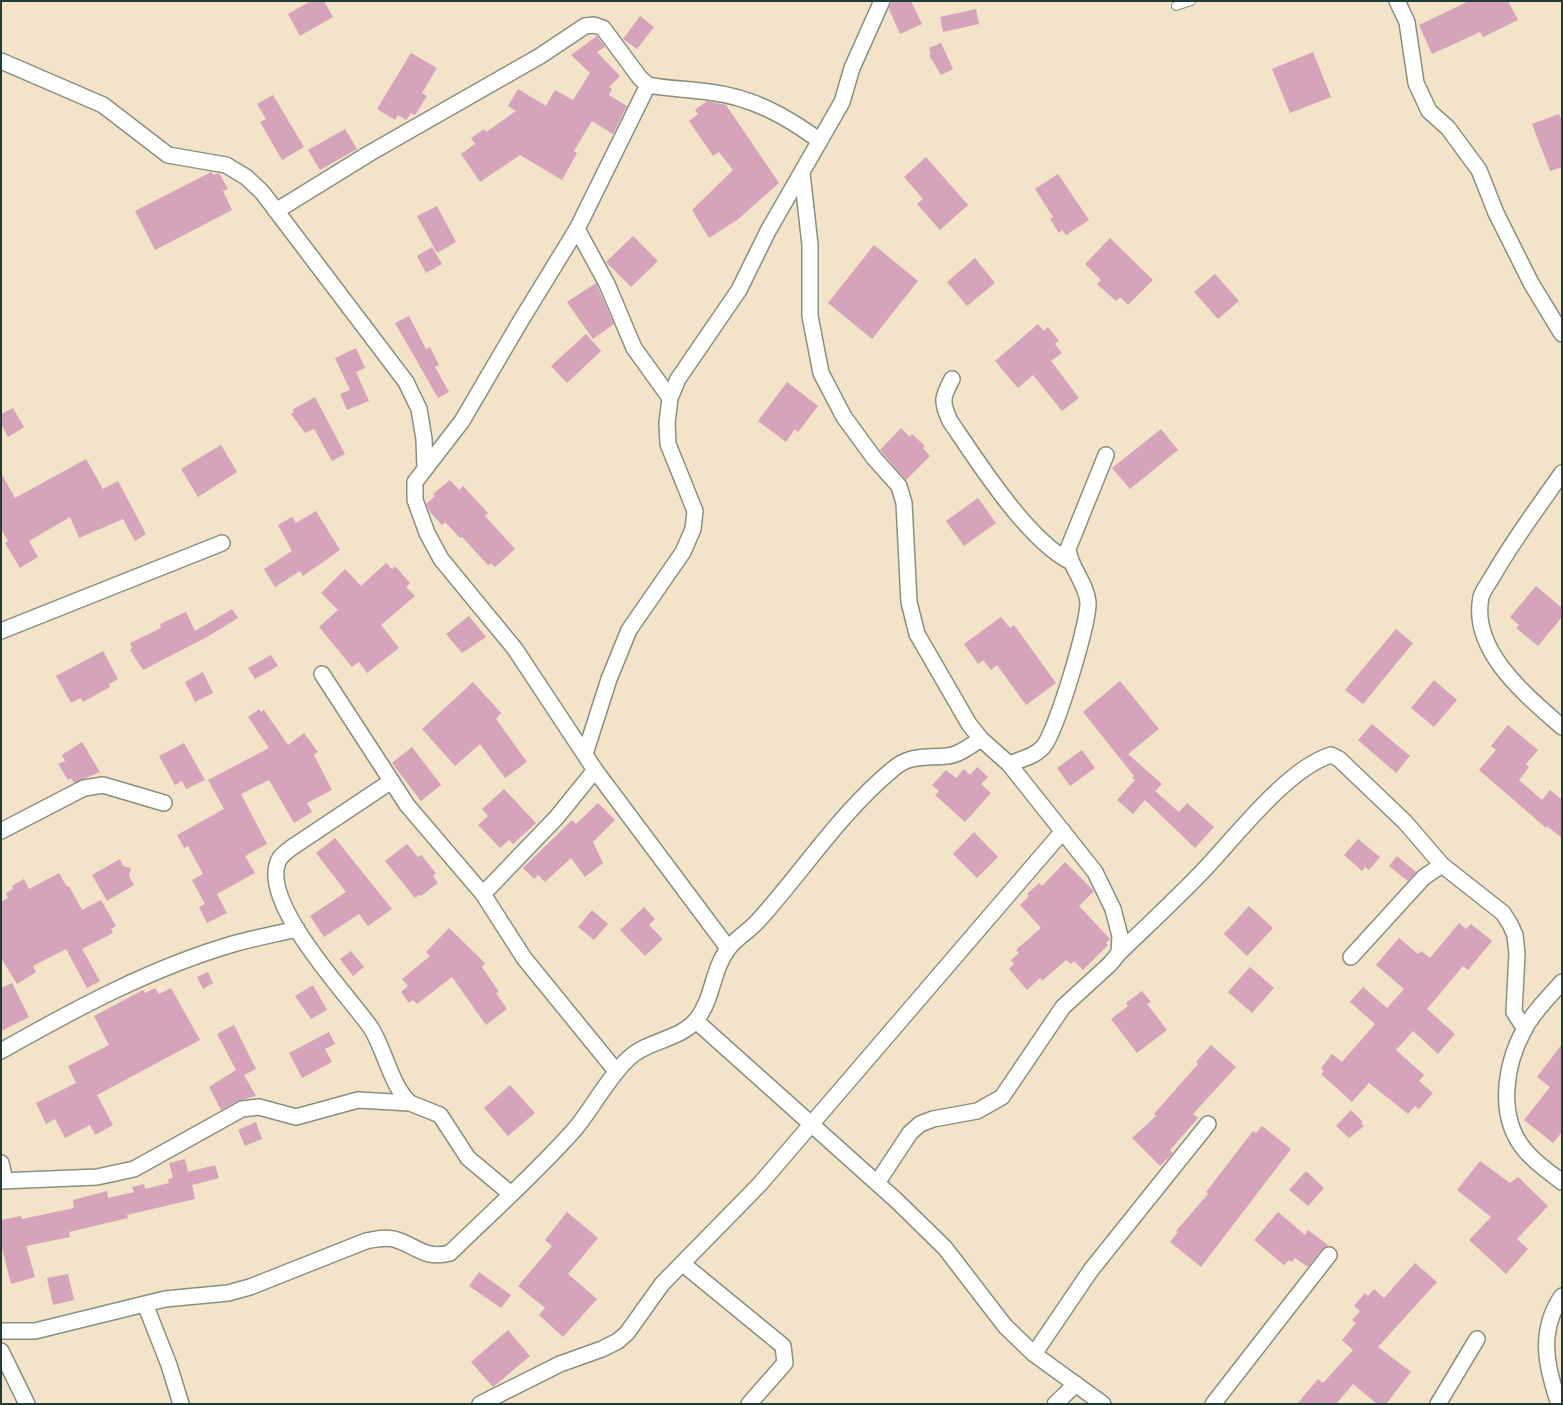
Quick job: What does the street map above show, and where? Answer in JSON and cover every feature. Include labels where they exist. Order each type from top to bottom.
[{"type":"street","points":[[585,754],[609,679],[629,630],[683,552],[693,529],[695,511],[668,444],[667,423],[670,398],[678,379],[739,290],[768,231],[842,102],[852,68],[882,1]]},
{"type":"street","points":[[1398,1],[1407,22],[1416,83],[1429,111],[1448,128],[1479,170],[1496,213],[1526,274],[1562,334]]},
{"type":"street","points":[[276,211],[370,153],[540,56],[585,26],[594,24],[603,28],[636,73],[648,84],[711,92],[764,105],[791,120],[820,141]]},
{"type":"street","points":[[1,60],[103,106],[168,155],[226,165],[246,177],[262,192],[406,382],[419,409],[424,439],[425,469]]},
{"type":"street","points":[[648,84],[577,229],[462,421],[415,482],[415,500],[427,533],[441,559],[515,649],[595,770],[728,948]]},
{"type":"street","points":[[802,173],[810,245],[810,316],[821,373],[844,417],[874,458],[899,486],[904,503],[909,602],[917,634],[969,724],[1009,764],[1095,872],[1113,910],[1120,936],[1119,953]]},
{"type":"street","points":[[577,229],[607,284],[634,348],[670,398]]},
{"type":"street","points":[[952,379],[942,398],[950,421],[1020,516],[1049,548],[1069,561],[1084,586],[1088,602],[1086,621],[1065,692],[1049,737],[1044,746],[1034,755],[1009,764]]},
{"type":"street","points":[[1069,561],[1068,549],[1072,534],[1106,455]]},
{"type":"street","points":[[1562,473],[1504,558],[1482,596],[1480,616],[1485,637],[1498,661],[1529,698],[1562,727]]},
{"type":"street","points":[[1,631],[222,543]]},
{"type":"street","points":[[322,674],[390,782],[407,805],[483,894],[524,958],[616,1071]]},
{"type":"street","points":[[1,1331],[34,1331],[165,1299],[228,1292],[250,1287],[366,1241],[381,1238],[394,1239],[428,1255],[439,1256],[450,1253],[553,1153],[585,1117],[616,1071],[641,1048],[682,1031],[696,1021],[703,1010],[720,962],[728,948],[758,921],[836,824],[894,768],[906,759],[949,756],[963,750],[981,738]]},
{"type":"street","points":[[877,1183],[910,1133],[920,1124],[933,1118],[977,1111],[1002,1097],[1064,1007],[1201,873],[1279,790],[1319,759],[1330,756],[1339,759],[1405,822],[1442,865],[1503,914],[1515,935],[1517,954],[1514,1012],[1525,1028]]},
{"type":"street","points":[[483,894],[556,817],[595,770]]},
{"type":"street","points":[[390,782],[291,848],[280,858],[277,877],[282,896],[297,929],[327,974],[372,1030],[400,1090],[410,1103]]},
{"type":"street","points":[[1,831],[84,788],[103,785],[164,803]]},
{"type":"street","points":[[480,1404],[552,1368],[618,1341],[662,1284],[760,1184],[1063,831]]},
{"type":"street","points":[[1351,957],[1424,877],[1442,865]]},
{"type":"street","points":[[1,1051],[96,998],[179,963],[234,944],[297,929]]},
{"type":"street","points":[[1562,982],[1525,1028],[1513,1055],[1507,1079],[1507,1103],[1514,1132],[1524,1150],[1562,1182]]},
{"type":"street","points":[[696,1021],[877,1183],[945,1248],[1005,1326],[1034,1354],[1103,1404]]},
{"type":"street","points":[[1,1163],[3,1181],[97,1177],[134,1169],[242,1109],[250,1107],[260,1107],[296,1117],[358,1100],[410,1103],[440,1115],[468,1158],[511,1194]]},
{"type":"street","points":[[1034,1354],[1091,1270],[1208,1124]]},
{"type":"street","points":[[1213,1404],[1329,1255]]},
{"type":"street","points":[[683,1264],[783,1346],[785,1363],[749,1404]]},
{"type":"street","points":[[1559,1404],[1547,1355],[1546,1332],[1554,1308],[1562,1296]]},
{"type":"street","points":[[145,1304],[169,1365],[181,1404]]},
{"type":"street","points":[[1438,1404],[1477,1339]]},
{"type":"street","points":[[1,1351],[27,1404]]},
{"type":"street","points":[[1056,1404],[1076,1384]]},
{"type":"lane","points":[[1176,6],[1191,1]]},
{"type":"building","points":[[311,1],[324,1],[333,17],[300,36],[288,14]]},
{"type":"building","points":[[894,1],[911,1],[922,24],[900,34],[889,9]]},
{"type":"building","points":[[1469,1],[1508,1],[1518,20],[1483,37],[1480,32],[1432,54],[1419,25]]},
{"type":"building","points":[[976,9],[979,24],[943,32],[940,17]]},
{"type":"building","points":[[640,16],[654,27],[637,49],[623,39]]},
{"type":"building","points":[[597,36],[605,47],[597,52],[620,76],[609,87],[612,89],[609,95],[627,106],[613,134],[592,121],[574,151],[577,153],[562,180],[520,155],[480,182],[461,154],[475,144],[471,138],[484,129],[486,132],[516,111],[508,106],[518,89],[546,106],[555,90],[573,100],[590,73],[571,55]]},
{"type":"building","points":[[941,43],[953,69],[941,75],[929,55],[931,54],[929,48]]},
{"type":"building","points":[[1313,52],[1331,97],[1290,113],[1272,69]]},
{"type":"building","points":[[411,53],[437,68],[422,93],[427,96],[415,115],[411,113],[406,120],[398,115],[395,120],[377,109]]},
{"type":"building","points":[[273,95],[304,147],[282,160],[260,122],[266,119],[257,104]]},
{"type":"building","points":[[707,101],[726,105],[779,183],[737,220],[709,238],[692,210],[733,170],[719,152],[713,156],[689,121],[698,114],[695,110]]},
{"type":"building","points":[[1559,114],[1562,121],[1562,167],[1550,171],[1532,124]]},
{"type":"building","points":[[345,129],[357,149],[320,170],[308,150]]},
{"type":"building","points":[[926,157],[968,205],[940,230],[917,204],[923,199],[904,177]]},
{"type":"building","points":[[211,172],[214,175],[219,173],[228,189],[223,191],[232,210],[155,250],[135,211]]},
{"type":"building","points":[[1058,174],[1089,220],[1066,235],[1062,230],[1059,233],[1050,219],[1053,217],[1035,189]]},
{"type":"building","points":[[437,206],[456,242],[437,253],[417,216]]},
{"type":"building","points":[[633,236],[658,261],[631,287],[606,262]]},
{"type":"building","points":[[1110,238],[1153,280],[1128,305],[1120,297],[1116,301],[1097,284],[1101,280],[1085,264]]},
{"type":"building","points":[[874,245],[918,281],[872,339],[828,303]]},
{"type":"building","points":[[432,247],[442,264],[426,273],[417,256]]},
{"type":"building","points":[[975,258],[995,283],[967,306],[947,282]]},
{"type":"building","points":[[1215,274],[1239,301],[1218,319],[1194,292]]},
{"type":"building","points":[[596,283],[614,324],[593,339],[567,302]]},
{"type":"building","points":[[409,316],[426,349],[430,347],[439,365],[435,367],[449,392],[438,398],[395,323]]},
{"type":"building","points":[[1038,324],[1044,331],[1048,327],[1059,341],[1055,344],[1062,353],[1051,361],[1079,398],[1062,411],[1033,375],[1018,388],[995,361]]},
{"type":"building","points":[[586,334],[601,351],[567,383],[551,366]]},
{"type":"building","points":[[356,348],[365,368],[356,372],[369,401],[347,410],[340,394],[350,390],[335,358]]},
{"type":"building","points":[[787,382],[818,406],[798,432],[795,429],[786,442],[758,421]]},
{"type":"building","points":[[315,397],[345,454],[332,461],[314,429],[305,433],[291,414],[294,412],[292,410]]},
{"type":"building","points":[[13,408],[24,427],[8,437],[1,424],[1,414]]},
{"type":"building","points":[[901,428],[910,437],[912,434],[925,446],[923,448],[930,456],[906,480],[880,450]]},
{"type":"building","points":[[1161,429],[1178,450],[1130,489],[1112,468]]},
{"type":"building","points":[[221,445],[237,472],[198,497],[181,469]]},
{"type":"building","points":[[86,459],[103,489],[118,481],[146,534],[135,541],[123,519],[79,538],[70,517],[29,541],[38,557],[20,568],[5,543],[8,541],[1,529],[1,473],[15,498]]},
{"type":"building","points":[[450,480],[459,490],[463,486],[488,513],[485,516],[515,549],[495,567],[491,563],[488,565],[462,537],[460,538],[445,522],[442,525],[430,512],[426,504],[435,496],[433,494]]},
{"type":"building","points":[[978,498],[996,523],[964,546],[946,521]]},
{"type":"building","points":[[316,511],[340,550],[303,576],[300,571],[275,587],[264,569],[292,551],[278,525],[292,517],[296,523]]},
{"type":"building","points":[[386,563],[392,569],[395,566],[410,583],[406,587],[415,596],[381,625],[399,648],[367,673],[359,662],[352,667],[319,627],[338,610],[321,593],[345,569],[361,586]]},
{"type":"building","points":[[1536,586],[1562,608],[1562,617],[1538,646],[1516,628],[1519,625],[1510,617]]},
{"type":"building","points":[[232,609],[238,618],[207,637],[143,670],[130,650],[132,648],[130,643],[161,628],[160,624],[186,612],[195,631]]},
{"type":"building","points":[[469,616],[486,637],[462,653],[446,634]]},
{"type":"building","points":[[1001,617],[1010,628],[1014,625],[1056,683],[1026,705],[997,665],[991,670],[983,660],[978,664],[964,644]]},
{"type":"building","points":[[1396,629],[1413,643],[1363,704],[1345,690]]},
{"type":"building","points":[[103,651],[118,679],[109,684],[110,687],[83,702],[81,698],[71,703],[56,676]]},
{"type":"building","points":[[271,655],[278,666],[255,679],[248,668]]},
{"type":"building","points":[[203,672],[213,693],[195,702],[185,682]]},
{"type":"building","points":[[1434,680],[1457,700],[1434,727],[1411,708]]},
{"type":"building","points":[[1120,681],[1159,729],[1128,754],[1162,784],[1155,791],[1179,812],[1187,803],[1214,827],[1195,848],[1145,800],[1133,814],[1117,800],[1135,780],[1132,778],[1134,776],[1083,712]]},
{"type":"building","points":[[473,682],[501,713],[496,719],[527,762],[505,778],[480,744],[455,766],[422,729]]},
{"type":"building","points":[[259,709],[261,712],[264,710],[288,745],[304,733],[318,752],[314,755],[332,790],[307,803],[312,812],[294,823],[269,780],[241,794],[267,844],[245,856],[255,873],[217,894],[227,913],[207,923],[199,907],[205,904],[192,880],[203,874],[188,846],[184,848],[177,835],[224,809],[208,780],[269,748],[248,717]]},
{"type":"building","points":[[1372,724],[1410,756],[1396,773],[1358,740]]},
{"type":"building","points":[[1508,725],[1538,750],[1526,764],[1529,767],[1519,780],[1542,800],[1550,790],[1562,800],[1562,838],[1547,826],[1546,828],[1479,770],[1496,750],[1491,746]]},
{"type":"building","points":[[82,742],[100,772],[74,783],[71,778],[68,780],[58,764],[65,761],[62,755]]},
{"type":"building","points":[[184,743],[205,780],[186,789],[182,781],[175,785],[159,756]]},
{"type":"building","points":[[412,747],[441,785],[421,801],[392,763]]},
{"type":"building","points":[[1082,750],[1095,768],[1070,786],[1057,768]]},
{"type":"building","points":[[977,767],[988,777],[981,784],[991,793],[965,822],[935,795],[939,791],[932,785],[946,770],[956,778],[964,769],[970,775]]},
{"type":"building","points":[[504,789],[536,823],[513,844],[509,840],[500,848],[478,825],[488,816],[482,809]]},
{"type":"building","points":[[598,803],[615,820],[593,842],[603,863],[585,877],[571,858],[545,882],[538,875],[534,879],[523,868],[572,820],[576,824]]},
{"type":"building","points":[[974,832],[998,857],[977,878],[953,854]]},
{"type":"building","points":[[335,838],[392,909],[368,926],[359,914],[324,937],[310,916],[346,892],[316,853]]},
{"type":"building","points":[[1358,839],[1380,857],[1369,870],[1365,867],[1362,871],[1344,855]]},
{"type":"building","points":[[407,844],[418,857],[421,855],[436,873],[433,876],[438,883],[421,896],[419,895],[415,898],[385,861]]},
{"type":"building","points":[[1397,856],[1416,872],[1408,881],[1389,866]]},
{"type":"building","points":[[120,859],[123,866],[131,868],[129,876],[134,885],[107,901],[92,875]]},
{"type":"building","points":[[1065,862],[1094,891],[1079,906],[1110,939],[1106,943],[1108,945],[1083,970],[1074,961],[1071,964],[1066,960],[1042,981],[1040,978],[1027,990],[1009,969],[1014,964],[1011,960],[1019,953],[1016,950],[1041,928],[1020,905],[1029,896],[1027,894],[1039,883],[1042,886]]},
{"type":"building","points":[[59,873],[67,887],[69,886],[82,910],[101,900],[116,926],[111,929],[113,933],[82,949],[100,981],[87,988],[66,949],[33,966],[36,972],[17,984],[1,958],[1,902],[8,898],[6,893],[13,889],[12,886],[24,879],[29,889]]},
{"type":"building","points":[[1249,906],[1273,928],[1247,956],[1224,934]]},
{"type":"building","points":[[644,907],[655,919],[649,925],[663,939],[645,956],[620,930]]},
{"type":"building","points":[[592,910],[608,924],[594,940],[578,927]]},
{"type":"building","points":[[1459,923],[1466,929],[1471,924],[1492,941],[1468,970],[1463,966],[1427,1009],[1455,1034],[1438,1054],[1413,1031],[1396,1050],[1424,1075],[1419,1081],[1433,1093],[1419,1109],[1415,1106],[1408,1114],[1369,1083],[1352,1102],[1321,1074],[1324,1071],[1321,1068],[1332,1054],[1342,1062],[1375,1024],[1350,1002],[1363,987],[1387,1008],[1404,989],[1376,965],[1399,938],[1418,954],[1421,951],[1430,958]]},
{"type":"building","points":[[449,928],[485,963],[482,967],[499,992],[496,993],[507,1009],[486,1025],[452,977],[417,1004],[413,1000],[409,1003],[401,992],[408,986],[402,979],[430,956],[426,952]]},
{"type":"building","points":[[351,951],[364,967],[353,976],[340,959]]},
{"type":"building","points":[[1250,967],[1274,988],[1252,1013],[1228,992]]},
{"type":"building","points":[[208,972],[213,983],[203,989],[197,977]]},
{"type":"building","points":[[12,983],[29,1017],[1,1031],[1,988]]},
{"type":"building","points":[[313,985],[327,1010],[311,1019],[295,996]]},
{"type":"building","points":[[155,988],[159,994],[171,988],[200,1040],[97,1095],[113,1125],[95,1135],[90,1125],[65,1138],[55,1119],[46,1124],[36,1103],[76,1083],[68,1066],[109,1045],[94,1016],[143,990],[145,993]]},
{"type":"building","points":[[1142,991],[1151,1002],[1147,1004],[1167,1030],[1137,1053],[1111,1019],[1128,1006],[1126,1003]]},
{"type":"building","points":[[234,1025],[256,1069],[244,1075],[256,1096],[238,1101],[221,1110],[209,1087],[236,1070],[217,1034]]},
{"type":"building","points":[[329,1032],[335,1044],[325,1049],[332,1062],[302,1078],[289,1053]]},
{"type":"building","points":[[1562,1044],[1562,1132],[1553,1143],[1524,1120],[1550,1087],[1537,1077]]},
{"type":"building","points":[[1211,1045],[1236,1067],[1193,1114],[1198,1118],[1170,1150],[1173,1153],[1160,1166],[1132,1138],[1156,1116],[1154,1114],[1198,1064],[1196,1062]]},
{"type":"building","points":[[510,1085],[535,1113],[508,1136],[484,1108]]},
{"type":"building","points":[[1351,1110],[1363,1122],[1361,1123],[1364,1126],[1349,1138],[1336,1126]]},
{"type":"building","points":[[256,1122],[262,1139],[245,1146],[238,1130]]},
{"type":"building","points":[[1262,1126],[1291,1149],[1201,1267],[1170,1242],[1178,1232],[1176,1231],[1208,1194],[1206,1192],[1253,1131],[1256,1133]]},
{"type":"building","points":[[185,1159],[188,1172],[215,1165],[219,1178],[192,1185],[195,1199],[127,1215],[128,1218],[69,1232],[70,1237],[26,1246],[35,1277],[11,1284],[2,1248],[1,1220],[21,1216],[22,1219],[74,1208],[73,1200],[107,1191],[108,1198],[134,1192],[132,1187],[144,1184],[145,1189],[169,1183],[168,1179],[173,1178],[169,1163]]},
{"type":"building","points":[[1480,1161],[1510,1183],[1518,1177],[1548,1206],[1517,1239],[1528,1249],[1506,1274],[1469,1240],[1491,1217],[1457,1190]]},
{"type":"building","points":[[1306,1171],[1324,1188],[1308,1206],[1289,1190]]},
{"type":"building","points":[[567,1212],[598,1238],[568,1274],[597,1299],[563,1337],[539,1315],[545,1308],[518,1286],[552,1246],[545,1240]]},
{"type":"building","points":[[1278,1212],[1305,1235],[1308,1230],[1328,1245],[1322,1249],[1308,1267],[1295,1258],[1292,1262],[1289,1260],[1284,1265],[1254,1240]]},
{"type":"building","points":[[1415,1263],[1437,1282],[1378,1347],[1411,1372],[1386,1404],[1377,1404],[1353,1384],[1336,1404],[1297,1404],[1318,1379],[1323,1383],[1353,1350],[1342,1340],[1356,1323],[1352,1320],[1360,1311],[1354,1306],[1365,1293],[1368,1296],[1374,1289],[1384,1298]]},
{"type":"building","points":[[479,1272],[511,1295],[501,1308],[469,1286]]},
{"type":"building","points":[[68,1274],[74,1300],[53,1305],[47,1278]]},
{"type":"building","points":[[508,1330],[530,1356],[493,1387],[471,1362]]}]
